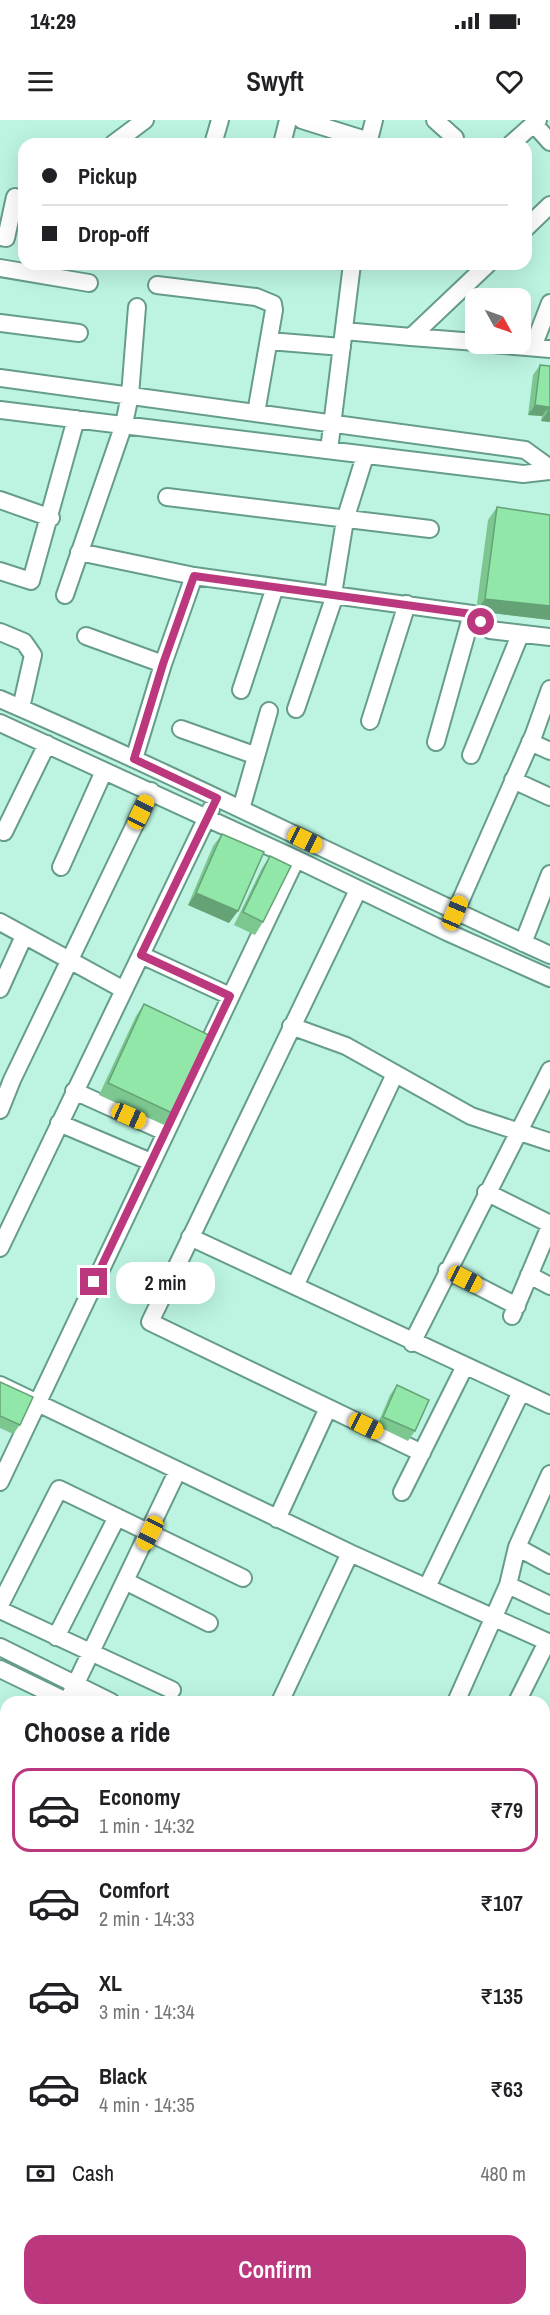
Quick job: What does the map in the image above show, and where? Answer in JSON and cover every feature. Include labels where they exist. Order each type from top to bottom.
[{"type":"street","points":[[121,138],[144,120]]},
{"type":"street","points":[[215,138],[220,120]]},
{"type":"street","points":[[284,138],[288,120]]},
{"type":"street","points":[[302,120],[357,138]]},
{"type":"street","points":[[370,138],[374,120]]},
{"type":"street","points":[[435,120],[455,138]]},
{"type":"street","points":[[518,138],[536,122],[550,142]]},
{"type":"street","points":[[0,237],[6,238],[15,197]]},
{"type":"street","points":[[532,222],[550,205]]},
{"type":"street","points":[[0,268],[89,283]]},
{"type":"street","points":[[329,450],[351,270]]},
{"type":"street","points":[[411,337],[482,270]]},
{"type":"street","points":[[157,285],[268,300],[274,310],[256,413]]},
{"type":"street","points":[[542,348],[550,303]]},
{"type":"street","points":[[65,595],[124,424],[130,395],[137,307]]},
{"type":"street","points":[[0,323],[79,333]]},
{"type":"street","points":[[269,341],[411,337],[465,341]]},
{"type":"street","points":[[0,378],[525,450],[550,470]]},
{"type":"street","points":[[0,410],[522,474],[550,470]]},
{"type":"street","points":[[0,571],[31,581],[51,518],[76,419]]},
{"type":"street","points":[[296,709],[334,594],[345,520],[365,456]]},
{"type":"street","points":[[167,497],[430,529]]},
{"type":"street","points":[[0,500],[51,518]]},
{"type":"street","points":[[79,552],[194,576],[472,614],[490,630],[550,637]]},
{"type":"street","points":[[134,759],[163,664],[194,576]]},
{"type":"street","points":[[241,690],[275,587]]},
{"type":"street","points":[[370,721],[407,604]]},
{"type":"street","points":[[436,742],[472,614]]},
{"type":"street","points":[[0,632],[24,642],[33,655],[21,708]]},
{"type":"street","points":[[471,754],[520,635]]},
{"type":"street","points":[[86,636],[163,664]]},
{"type":"street","points":[[447,932],[530,742],[550,689]]},
{"type":"street","points":[[0,699],[134,759],[455,913],[550,955]]},
{"type":"street","points":[[241,810],[254,755],[269,711]]},
{"type":"street","points":[[0,723],[151,791],[447,932],[550,978]]},
{"type":"street","points":[[181,729],[254,755]]},
{"type":"street","points":[[530,742],[550,751]]},
{"type":"street","points":[[4,832],[47,744]]},
{"type":"street","points":[[61,867],[104,771]]},
{"type":"street","points":[[513,780],[550,797]]},
{"type":"street","points":[[0,1110],[69,960],[151,791]]},
{"type":"street","points":[[0,1248],[7,1214],[59,1123],[217,798]]},
{"type":"street","points":[[0,1482],[296,859]]},
{"type":"street","points":[[524,943],[548,884]]},
{"type":"street","points":[[358,890],[150,1322],[422,1453]]},
{"type":"street","points":[[0,922],[124,990]]},
{"type":"street","points":[[0,989],[24,936]]},
{"type":"street","points":[[141,955],[230,996]]},
{"type":"street","points":[[291,1026],[346,1046],[471,1116],[550,1142]]},
{"type":"street","points":[[412,1343],[486,1192],[550,1070]]},
{"type":"street","points":[[295,1286],[395,1074]]},
{"type":"street","points":[[74,1091],[165,1132]]},
{"type":"street","points":[[59,1123],[151,1161]]},
{"type":"street","points":[[447,1270],[514,1311],[550,1225],[486,1192]]},
{"type":"street","points":[[190,1237],[412,1343],[550,1405]]},
{"type":"street","points":[[529,1275],[550,1286]]},
{"type":"street","points":[[402,1492],[465,1366]]},
{"type":"street","points":[[0,1385],[277,1519],[548,1642],[520,1696]]},
{"type":"street","points":[[427,1587],[521,1392]]},
{"type":"street","points":[[277,1519],[328,1408]]},
{"type":"street","points":[[71,1696],[177,1472]]},
{"type":"street","points":[[459,1696],[508,1585],[517,1547],[550,1474]]},
{"type":"street","points":[[0,1605],[58,1489],[243,1578]]},
{"type":"street","points":[[56,1637],[117,1517]]},
{"type":"street","points":[[517,1547],[550,1565]]},
{"type":"street","points":[[283,1696],[350,1553]]},
{"type":"street","points":[[125,1581],[209,1623]]},
{"type":"street","points":[[508,1585],[550,1605]]},
{"type":"street","points":[[0,1610],[172,1690]]},
{"type":"street","points":[[0,1647],[99,1696]]},
{"type":"street","points":[[0,1669],[56,1696]]},
{"type":"building","points":[[540,365],[550,366],[550,412],[549,407],[535,405]]},
{"type":"building","points":[[497,507],[550,515],[550,606],[485,599]]},
{"type":"building","points":[[222,834],[264,852],[238,911],[196,893]]},
{"type":"building","points":[[270,856],[291,866],[263,922],[243,912]]},
{"type":"building","points":[[144,1004],[209,1035],[172,1113],[108,1083]]},
{"type":"building","points":[[0,1382],[33,1397],[20,1425],[0,1416]]},
{"type":"building","points":[[397,1385],[429,1400],[415,1431],[383,1417]]},
{"type":"route","points":[[94,1282],[230,996],[141,955],[217,798],[134,759],[163,664],[194,576],[472,614],[481,622]]}]
